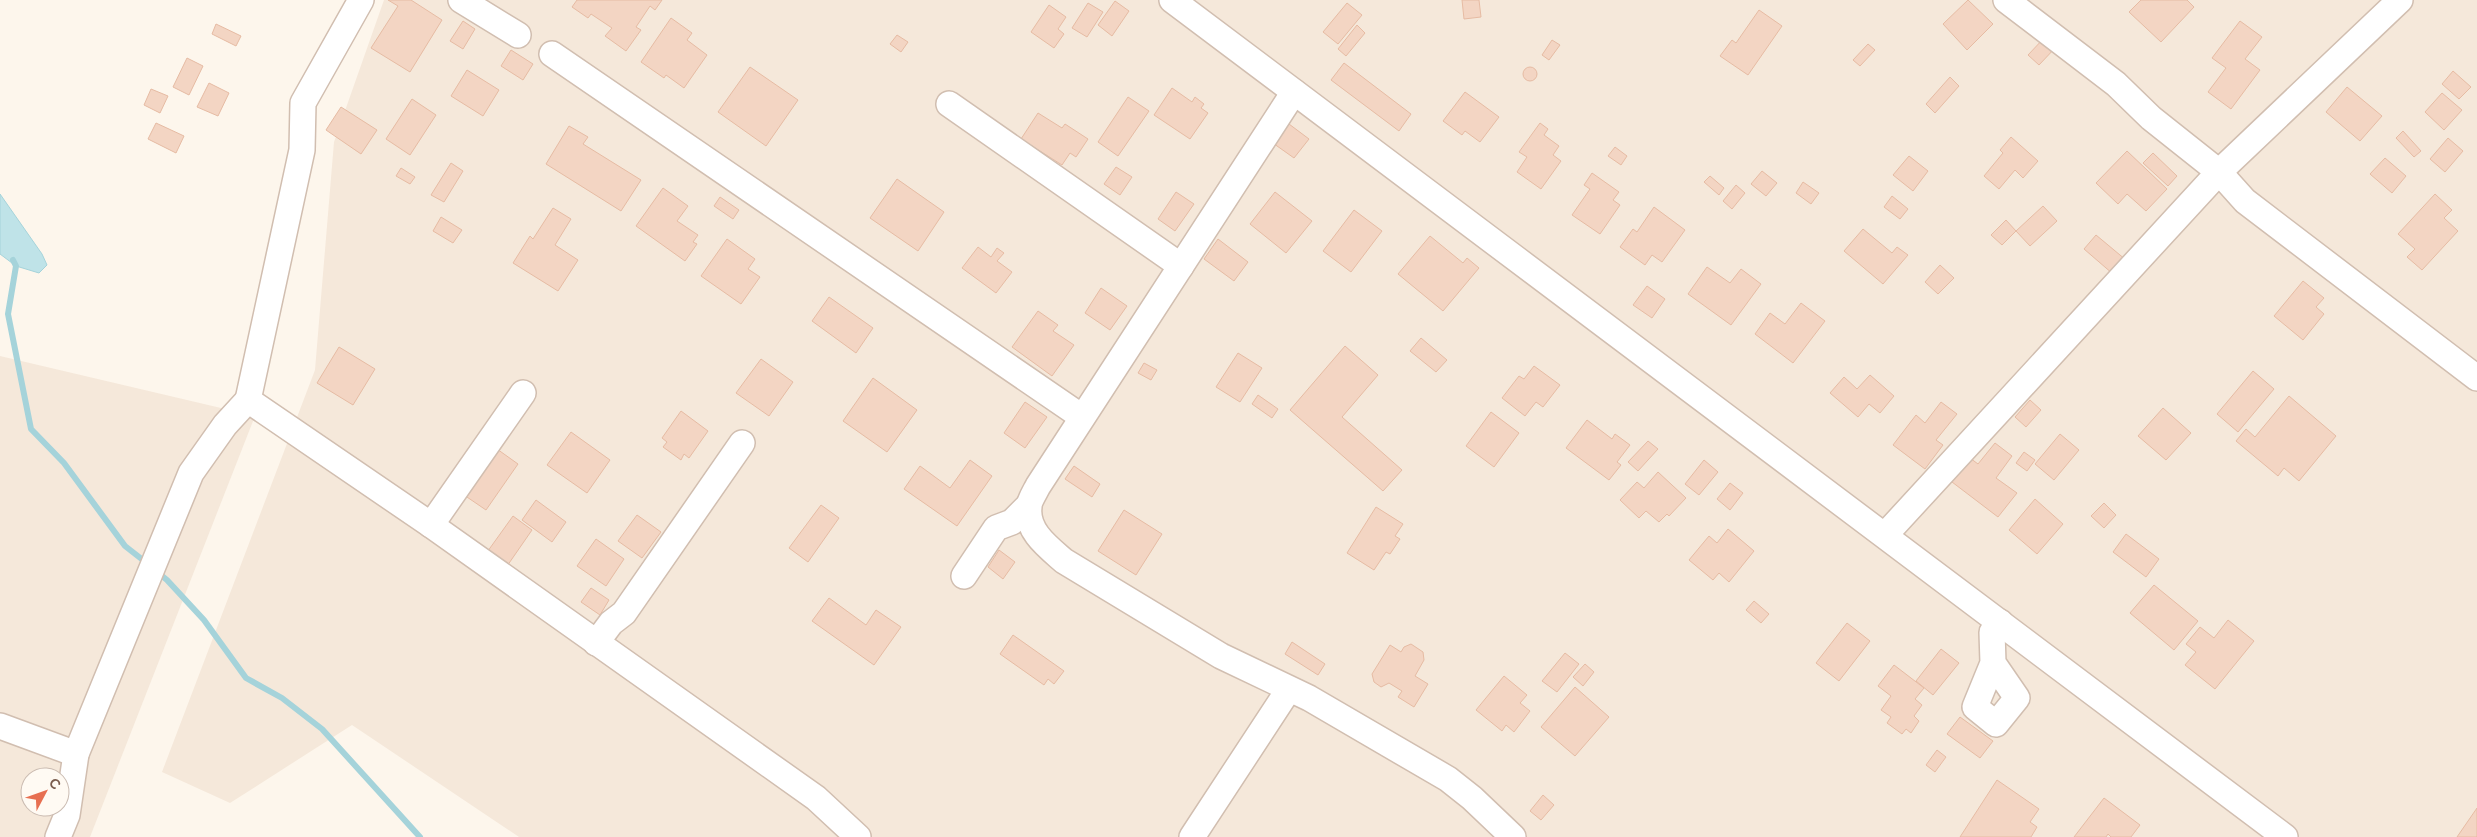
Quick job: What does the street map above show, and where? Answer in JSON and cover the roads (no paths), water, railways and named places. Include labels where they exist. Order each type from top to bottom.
[{"type":"street","points":[[58,837],[67,815],[76,754],[190,473],[225,425],[248,400],[302,150],[303,103],[361,0]]},
{"type":"street","points":[[461,0],[518,34]]},
{"type":"street","points":[[1172,0],[2285,837]]},
{"type":"street","points":[[2006,0],[2116,84],[2150,118],[2219,172],[2245,201],[2477,378]]},
{"type":"street","points":[[1885,535],[2219,172],[2400,0]]},
{"type":"street","points":[[552,54],[1082,417]]},
{"type":"street","points":[[964,576],[996,528],[1012,522],[1028,506],[1038,486],[1082,417],[1294,92]]},
{"type":"street","points":[[949,104],[1181,266]]},
{"type":"street","points":[[431,526],[523,393]]},
{"type":"street","points":[[248,400],[431,526],[816,798],[858,837]]},
{"type":"street","points":[[596,643],[611,623],[624,613],[742,443]]},
{"type":"street","points":[[1028,506],[1030,525],[1042,542],[1064,561],[1221,656],[1290,689],[1448,780],[1472,798],[1513,837]]},
{"type":"street","points":[[1993,663],[1992,632],[2000,622]]},
{"type":"street","points":[[1192,837],[1290,689]]},
{"type":"street","points":[[0,726],[76,754]]},
{"type":"water","points":[[0,194],[42,254],[47,265],[39,273],[16,266],[0,254]]},
{"type":"waterway","points":[[13,260],[16,266],[8,314],[31,429],[64,463],[125,546],[148,564]]},
{"type":"waterway","points":[[156,571],[167,580],[204,620],[246,678],[282,698],[322,729],[420,837]]}]
